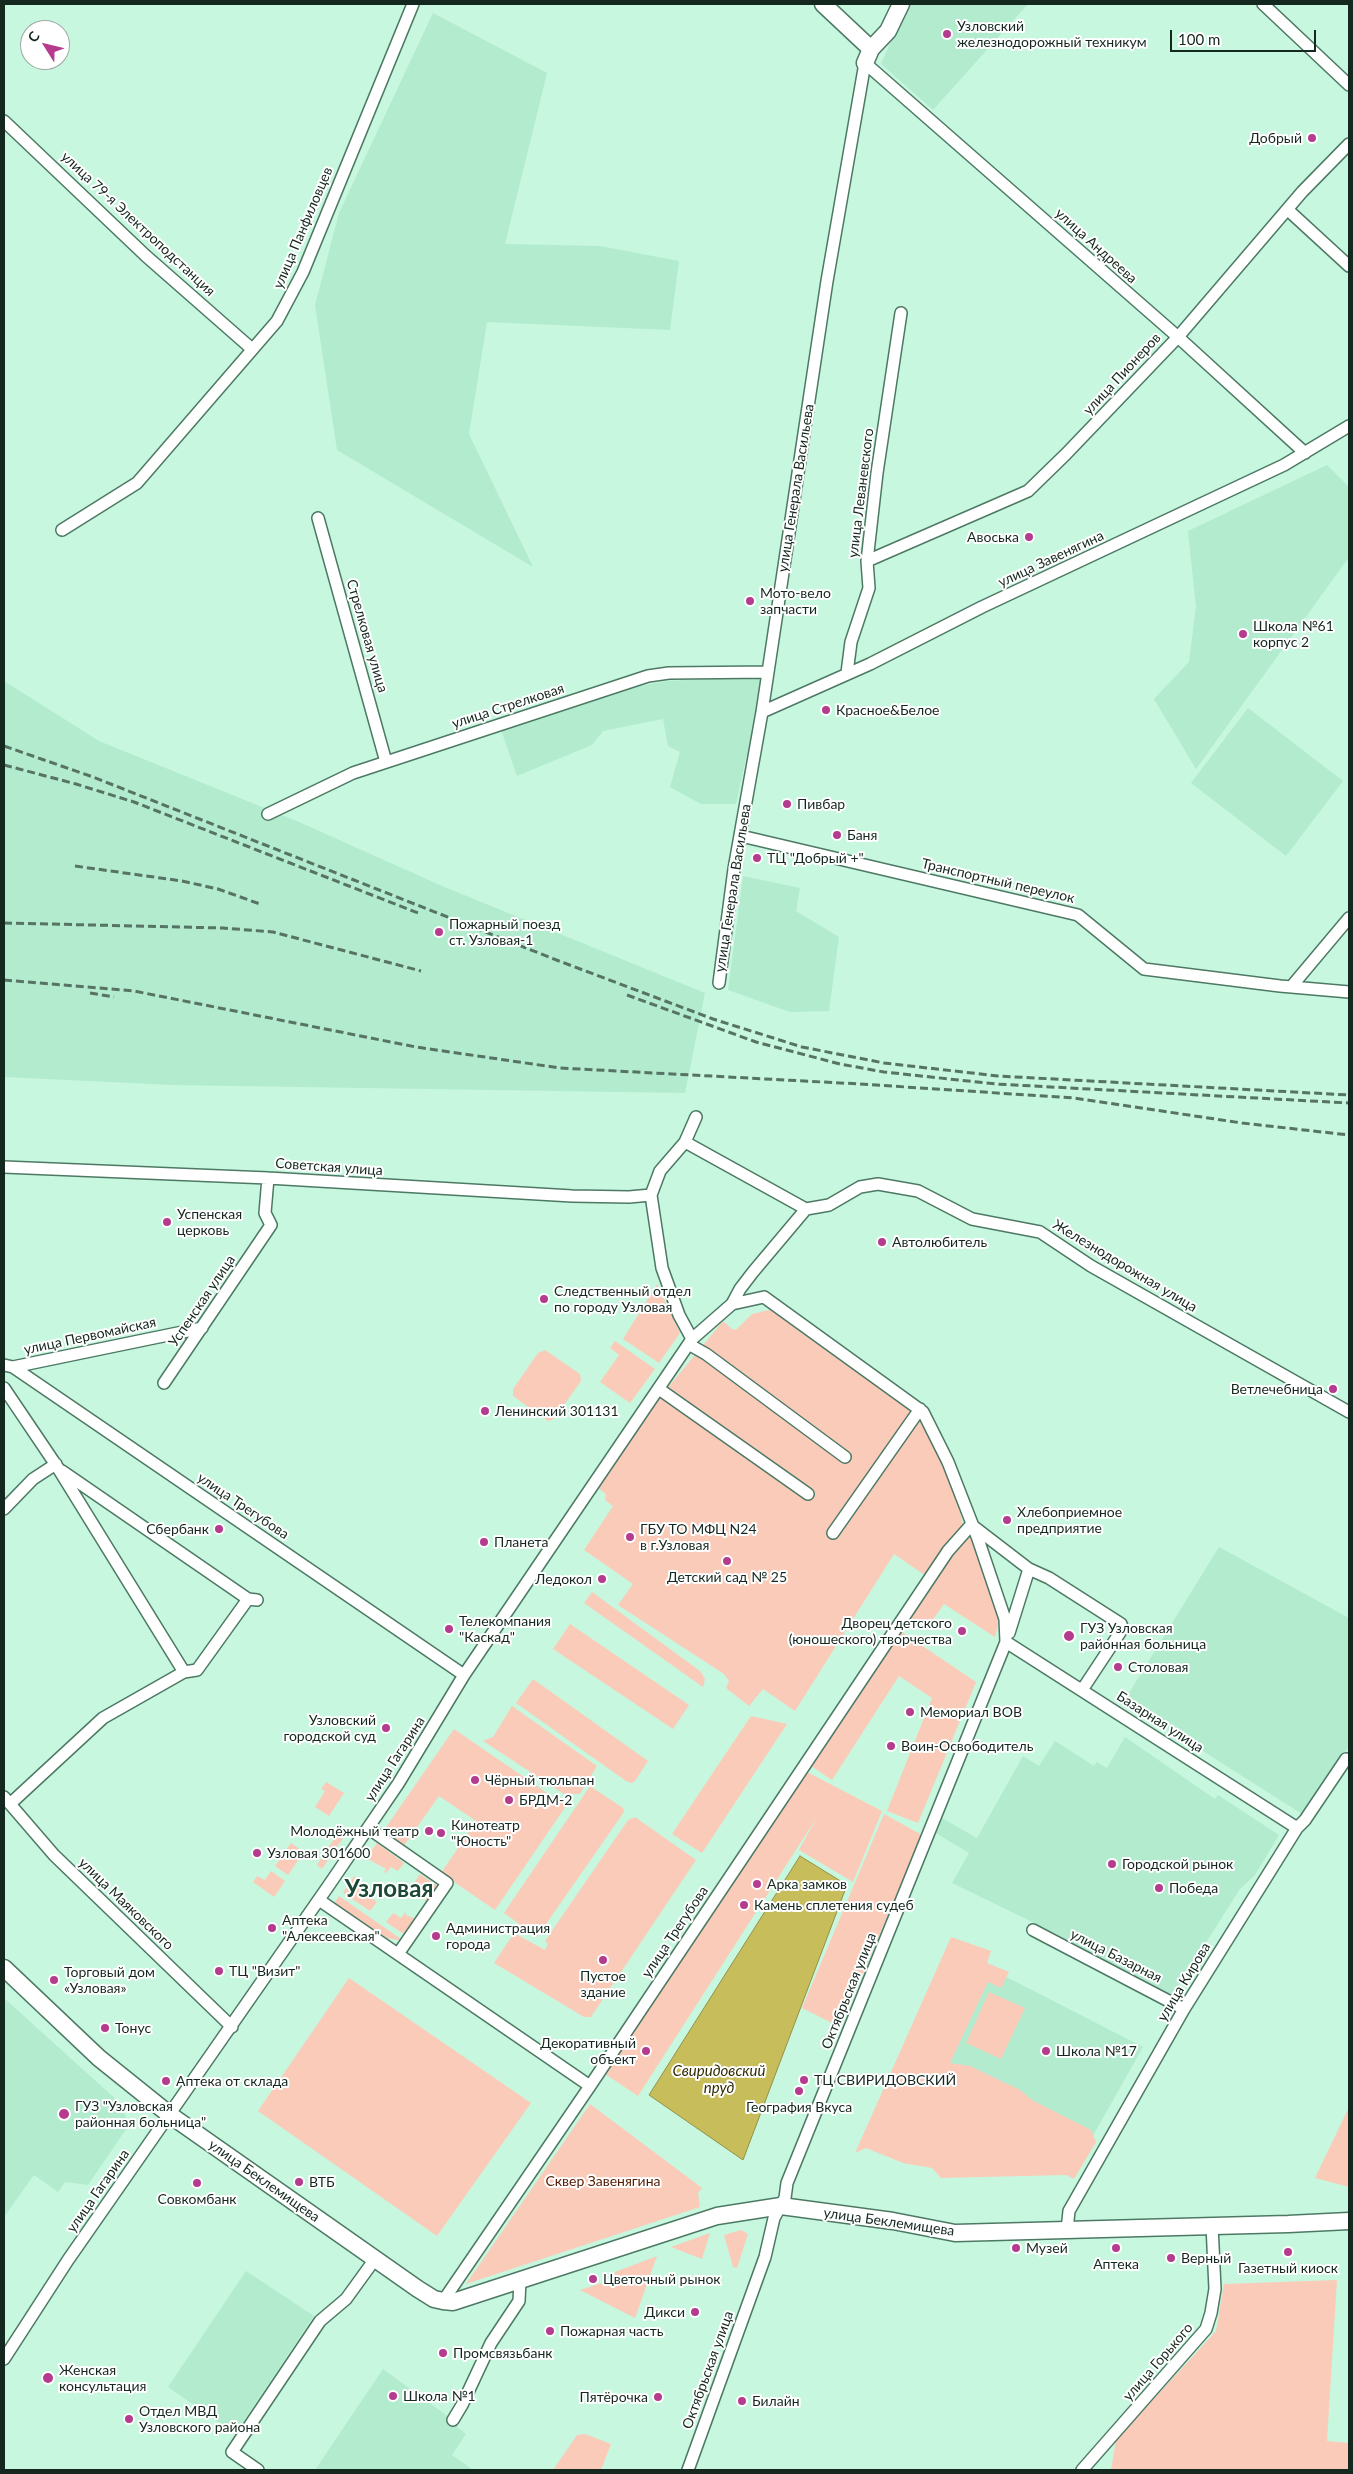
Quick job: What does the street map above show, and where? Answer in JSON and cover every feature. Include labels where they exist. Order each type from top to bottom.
[{"type":"main road","points":[[823,4],[868,56],[888,31],[901,4]]},
{"type":"main road","name":"улица Беклемищева","points":[[4,1968],[99,2058],[170,2115],[375,2259],[434,2299],[443,2301],[453,2302],[717,2216],[781,2206],[893,2221],[955,2232],[1212,2225],[1347,2218]]},
{"type":"street","name":"улица Панфиловцев","points":[[62,530],[137,483],[277,321],[303,272],[413,4]]},
{"type":"street","points":[[1263,4],[1349,85]]},
{"type":"street","name":"улица Андреева","points":[[868,56],[1305,453]]},
{"type":"street","name":"улица Генерала Васильева","points":[[719,983],[827,281],[868,56]]},
{"type":"street","name":"улица 79-я Электроподстанция","points":[[4,121],[146,256],[252,349]]},
{"type":"street","name":"улица Пионеров","points":[[867,561],[1028,490],[1066,454],[1178,337],[1302,192],[1349,144]]},
{"type":"street","points":[[1288,210],[1349,266]]},
{"type":"street","name":"улица Леваневского","points":[[847,673],[851,642],[869,588],[867,561],[877,473],[900,314]]},
{"type":"street","name":"улица Завенягина","points":[[762,712],[1305,453],[1349,426]]},
{"type":"street","name":"Стрелковая улица","points":[[318,518],[386,762]]},
{"type":"street","name":"улица Стрелковая","points":[[268,814],[352,773],[648,676],[669,673],[768,672]]},
{"type":"street","name":"Транспортный переулок","points":[[741,836],[1078,915],[1144,969],[1291,987]]},
{"type":"street","points":[[1291,987],[1349,918]]},
{"type":"street","points":[[1291,987],[1349,992]]},
{"type":"street","points":[[696,1117],[685,1142],[660,1171],[651,1195],[662,1268],[679,1315],[691,1342],[845,1457]]},
{"type":"street","points":[[685,1142],[806,1209],[753,1272],[740,1289],[732,1304]]},
{"type":"street","name":"Советская улица","points":[[4,1167],[268,1178],[572,1196],[630,1197],[651,1195]]},
{"type":"street","name":"Успенская улица","points":[[164,1383],[271,1225],[265,1213],[268,1178]]},
{"type":"street","name":"Железнодорожная улица","points":[[806,1209],[829,1206],[860,1187],[878,1184],[918,1190],[972,1219],[1040,1232],[1091,1266],[1349,1412]]},
{"type":"street","points":[[732,1304],[764,1297],[920,1409],[833,1533]]},
{"type":"street","name":"улица Гагарина","points":[[4,2359],[68,2260],[320,1900],[368,1828],[464,1675],[658,1389],[691,1342],[732,1304]]},
{"type":"street","name":"улица Первомайская","points":[[8,1366],[202,1328]]},
{"type":"street","name":"улица Трегубова","points":[[8,1366],[464,1675]]},
{"type":"street","points":[[4,1388],[57,1466],[184,1672]]},
{"type":"street","points":[[658,1389],[808,1494]]},
{"type":"street","name":"Октябрьская улица","points":[[688,2470],[765,2257],[774,2218],[786,2198],[787,2183],[1006,1642],[1006,1619],[972,1524],[948,1462],[920,1409]]},
{"type":"street","points":[[4,1509],[33,1479],[57,1466]]},
{"type":"street","points":[[7,1801],[103,1718],[184,1672],[197,1670],[252,1599],[57,1466]]},
{"type":"street","points":[[972,1524],[1029,1569],[1049,1578],[1122,1627],[1082,1690]]},
{"type":"street","name":"улица Трегубова","points":[[590,2086],[948,1550],[972,1524]]},
{"type":"street","points":[[1006,1642],[1029,1569]]},
{"type":"street","name":"Базарная улица","points":[[1006,1642],[1297,1828]]},
{"type":"street","name":"улица Кирова","points":[[1067,2230],[1069,2211],[1184,2009],[1297,1828],[1306,1820],[1346,1759]]},
{"type":"street","name":"улица Маяковского","points":[[7,1801],[54,1855],[232,2027]]},
{"type":"street","points":[[368,1828],[447,1883],[398,1954]]},
{"type":"street","points":[[320,1900],[590,2086],[443,2301]]},
{"type":"street","name":"улица Базарная","points":[[1033,1930],[1184,2009]]},
{"type":"street","name":"улица Горького","points":[[1082,2470],[1206,2329],[1215,2289],[1212,2225]]},
{"type":"street","points":[[258,2470],[232,2452],[320,2321],[346,2299],[375,2259]]},
{"type":"street","points":[[453,2420],[491,2343],[519,2301],[520,2280]]},
{"type":"shaded area","name":"Узловский железнодорожный техникум","points":[[907,4],[1028,4],[933,110],[881,64]]},
{"type":"shaded area","points":[[433,13],[547,73],[505,244],[600,246],[679,261],[670,330],[487,322],[469,434],[533,567],[337,450],[315,305],[339,213]]},
{"type":"shaded area","name":"Школа №61 корпус 2","points":[[1327,465],[1349,487],[1349,557],[1196,769],[1154,699],[1189,662],[1196,607],[1188,531]]},
{"type":"shaded area","points":[[765,676],[755,734],[746,758],[736,804],[701,804],[670,787],[680,752],[668,746],[663,719],[603,731],[592,745],[517,776],[500,727],[634,687],[668,681]]},
{"type":"shaded area","points":[[4,681],[99,741],[299,822],[442,886],[705,993],[685,1093],[173,1085],[4,1077]]},
{"type":"shaded area","points":[[1248,708],[1343,781],[1286,856],[1191,783]]},
{"type":"shaded area","points":[[743,876],[800,888],[796,911],[839,937],[829,1011],[790,1012],[728,990]]},
{"type":"shaded area","points":[[1219,1547],[1349,1618],[1349,1746],[1302,1814],[1124,1701]]},
{"type":"shaded area","name":"Городской рынок","points":[[1125,1737],[1215,1799],[1218,1795],[1279,1835],[1255,1875],[1240,1889],[1172,1996],[1055,1933],[952,1883],[969,1853],[934,1832],[940,1817],[977,1838],[1023,1756],[1039,1766],[1055,1741],[1094,1766],[1097,1762],[1107,1768]]},
{"type":"shaded area","name":"Школа №17","points":[[989,1968],[1143,2047],[1090,2141],[926,2101]]},
{"type":"shaded area","name":"ГУЗ \"Узловская районная больница\"","points":[[4,1998],[120,2103],[129,2125],[88,2185],[65,2182],[58,2192],[34,2175],[4,2217]]},
{"type":"shaded area","points":[[246,2271],[314,2316],[240,2426],[224,2426],[168,2387]]},
{"type":"shaded area","name":"Школа №1","points":[[383,2369],[457,2423],[456,2426],[466,2434],[452,2455],[473,2470],[315,2470]]},
{"type":"green space","points":[[657,1284],[680,1333],[659,1363],[623,1339]]},
{"type":"green space","points":[[769,1310],[780,1313],[911,1408],[931,1439],[941,1459],[956,1496],[963,1525],[926,1576],[894,1554],[795,1711],[763,1689],[749,1706],[726,1688],[729,1681],[724,1674],[618,1605],[633,1584],[584,1550],[613,1506],[605,1500],[606,1494],[598,1488],[660,1397],[723,1321],[736,1330],[752,1314]]},
{"type":"green space","points":[[615,1341],[655,1369],[630,1403],[600,1382],[619,1355],[610,1348]]},
{"type":"green space","points":[[545,1350],[580,1374],[581,1381],[554,1419],[548,1421],[513,1396],[513,1389],[538,1353]]},
{"type":"green space","points":[[969,1529],[999,1621],[995,1637],[944,1604],[926,1629],[908,1615]]},
{"type":"green space","points":[[592,1592],[700,1671],[705,1679],[703,1687],[584,1603]]},
{"type":"green space","points":[[570,1624],[689,1705],[673,1729],[553,1649]]},
{"type":"green space","points":[[899,1630],[976,1682],[918,1823],[887,1811],[932,1698],[899,1676],[832,1780],[811,1766]]},
{"type":"green space","points":[[533,1679],[648,1761],[635,1781],[631,1783],[626,1781],[516,1703]]},
{"type":"green space","points":[[512,1706],[597,1766],[580,1794],[564,1794],[483,1741],[493,1737]]},
{"type":"green space","points":[[751,1716],[787,1724],[702,1853],[672,1834]]},
{"type":"green space","points":[[454,1729],[566,1806],[495,1910],[441,1873],[476,1821],[439,1796],[403,1847],[382,1833]]},
{"type":"green space","points":[[805,1771],[882,1811],[853,1882],[799,1850],[817,1817],[638,2096],[602,2072]]},
{"type":"green space","points":[[326,1782],[344,1793],[329,1816],[315,1807],[325,1791],[321,1789]]},
{"type":"green space","points":[[590,1786],[623,1808],[624,1812],[537,1937],[504,1913]]},
{"type":"green space","points":[[884,1814],[922,1835],[840,2027],[802,2008]]},
{"type":"green space","points":[[635,1817],[696,1860],[591,2017],[584,2017],[494,1963],[514,1933],[545,1950],[548,1944],[545,1941],[628,1820]]},
{"type":"green space","points":[[339,1831],[345,1835],[322,1869],[317,1865]]},
{"type":"green space","points":[[291,1843],[304,1852],[288,1875],[275,1866]]},
{"type":"green space","points":[[377,1843],[404,1863],[398,1871],[391,1867],[386,1873],[384,1872],[386,1869],[366,1858]]},
{"type":"green space","points":[[271,1871],[285,1881],[274,1897],[253,1882],[257,1876],[265,1880]]},
{"type":"green space","points":[[420,1874],[439,1887],[427,1903],[425,1902],[426,1899],[421,1895],[419,1897],[416,1895],[421,1888],[414,1883]]},
{"type":"green space","points":[[354,1876],[370,1891],[374,1890],[370,1897],[377,1902],[370,1911],[343,1893]]},
{"type":"green space","points":[[339,1896],[401,1939],[387,1938],[334,1903]]},
{"type":"green space","points":[[406,1911],[406,1915],[416,1919],[405,1935],[386,1922],[393,1913],[401,1918]]},
{"type":"green space","points":[[951,1937],[991,1951],[987,1963],[1009,1972],[1001,1988],[988,1982],[950,2063],[970,2066],[1020,2090],[1032,2100],[1091,2130],[1096,2142],[1074,2179],[1066,2175],[941,2178],[932,2168],[903,2163],[866,2148],[855,2153]]},
{"type":"green space","points":[[349,1978],[531,2103],[437,2236],[258,2111]]},
{"type":"green space","points":[[989,1992],[1025,2008],[1001,2059],[966,2043]]},
{"type":"green space","name":"Сквер Завенягина","points":[[590,2104],[702,2188],[698,2193],[700,2207],[466,2284]]},
{"type":"green space","points":[[1349,2107],[1349,2187],[1315,2178]]},
{"type":"green space","points":[[741,2230],[748,2234],[737,2268],[733,2267],[724,2235]]},
{"type":"green space","points":[[710,2233],[702,2259],[671,2247]]},
{"type":"green space","points":[[657,2256],[635,2318],[580,2290],[614,2279],[615,2272]]},
{"type":"green space","points":[[1337,2280],[1327,2441],[1349,2443],[1349,2470],[1111,2470],[1116,2440],[1216,2331],[1224,2284]]},
{"type":"green space","points":[[585,2434],[611,2444],[601,2470],[553,2470],[577,2435]]},
{"type":"water","name":"Свиридовский пруд","points":[[800,1856],[847,1885],[743,2160],[649,2095]]},
{"type":"railway","points":[[4,746],[93,777],[559,961],[713,1019],[802,1047],[884,1063],[998,1076],[1349,1095]]},
{"type":"railway","points":[[4,765],[134,802],[418,913]]},
{"type":"railway","points":[[75,866],[182,881],[218,889],[260,904]]},
{"type":"railway","points":[[4,923],[223,928],[273,932],[421,971]]},
{"type":"railway","points":[[4,980],[134,991],[416,1047],[560,1068],[860,1084],[1074,1098],[1242,1123],[1349,1135]]},
{"type":"railway","points":[[90,993],[114,997]]},
{"type":"railway","points":[[627,995],[756,1042],[840,1064],[884,1072],[996,1084],[1349,1103]]},
{"type":"place","name":"Узловский железнодорожный техникум","points":[[947,34]]},
{"type":"place","name":"Добрый","points":[[1312,138]]},
{"type":"place","name":"Авоська","points":[[1029,537]]},
{"type":"place","name":"Мото-вело запчасти","points":[[750,601]]},
{"type":"place","name":"Школа №61 корпус 2","points":[[1243,634]]},
{"type":"place","name":"Красное&Белое","points":[[826,710]]},
{"type":"place","name":"Пивбар","points":[[787,804]]},
{"type":"place","name":"Баня","points":[[837,835]]},
{"type":"place","name":"ТЦ \"Добрый +\"","points":[[757,858]]},
{"type":"place","name":"Пожарный поезд ст. Узловая-1","points":[[439,932]]},
{"type":"place","name":"Успенская церковь","points":[[167,1222]]},
{"type":"place","name":"Автолюбитель","points":[[882,1242]]},
{"type":"place","name":"Следственный отдел по городу Узловая","points":[[544,1299]]},
{"type":"place","name":"Ветлечебница","points":[[1333,1389]]},
{"type":"place","name":"Ленинский 301131","points":[[485,1411]]},
{"type":"place","name":"Хлебоприемное предприятие","points":[[1007,1520]]},
{"type":"place","name":"Сбербанк","points":[[219,1529]]},
{"type":"place","name":"ГБУ ТО МФЦ N24 в г.Узловая","points":[[630,1537]]},
{"type":"place","name":"Планета","points":[[484,1542]]},
{"type":"place","name":"Детский сад № 25","points":[[727,1561]]},
{"type":"place","name":"Ледокол","points":[[602,1579]]},
{"type":"place","name":"Телекомпания \"Каскад\"","points":[[449,1629]]},
{"type":"place","name":"Дворец детского (юношеского) творчества","points":[[962,1631]]},
{"type":"place","name":"ГУЗ Узловская районная больница","points":[[1069,1636]]},
{"type":"place","name":"Столовая","points":[[1118,1667]]},
{"type":"place","name":"Мемориал ВОВ","points":[[910,1712]]},
{"type":"place","name":"Узловский городской суд","points":[[386,1728]]},
{"type":"place","name":"Воин-Освободитель","points":[[891,1746]]},
{"type":"place","name":"Чёрный тюльпан","points":[[475,1780]]},
{"type":"place","name":"БРДМ-2","points":[[509,1800]]},
{"type":"place","name":"Молодёжный театр","points":[[429,1831]]},
{"type":"place","name":"Кинотеатр \"Юность\"","points":[[441,1833]]},
{"type":"place","name":"Узловая 301600","points":[[257,1853]]},
{"type":"place","name":"Городской рынок","points":[[1112,1864]]},
{"type":"place","name":"Арка замков","points":[[757,1884]]},
{"type":"place","name":"Победа","points":[[1159,1888]]},
{"type":"place","name":"Камень сплетения судеб","points":[[744,1905]]},
{"type":"place","name":"Аптека \"Алексеевская\"","points":[[272,1928]]},
{"type":"place","name":"Администрация города","points":[[436,1936]]},
{"type":"place","name":"Пустое здание","points":[[603,1960]]},
{"type":"place","name":"ТЦ \"Визит\"","points":[[219,1971]]},
{"type":"place","name":"Торговый дом «Узловая»","points":[[54,1980]]},
{"type":"place","name":"Тонус","points":[[105,2028]]},
{"type":"place","name":"Декоративный объект","points":[[646,2051]]},
{"type":"place","name":"Школа №17","points":[[1046,2051]]},
{"type":"place","name":"ТЦ СВИРИДОВСКИЙ","points":[[804,2080]]},
{"type":"place","name":"Аптека от склада","points":[[166,2081]]},
{"type":"place","name":"География Вкуса","points":[[799,2091]]},
{"type":"place","name":"ГУЗ \"Узловская районная больница\"","points":[[64,2114]]},
{"type":"place","name":"ВТБ","points":[[299,2182]]},
{"type":"place","name":"Совкомбанк","points":[[197,2183]]},
{"type":"place","name":"Музей","points":[[1016,2248]]},
{"type":"place","name":"Аптека","points":[[1116,2248]]},
{"type":"place","name":"Газетный киоск","points":[[1288,2252]]},
{"type":"place","name":"Верный","points":[[1171,2258]]},
{"type":"place","name":"Цветочный рынок","points":[[593,2279]]},
{"type":"place","name":"Дикси","points":[[695,2312]]},
{"type":"place","name":"Пожарная часть","points":[[550,2331]]},
{"type":"place","name":"Промсвязьбанк","points":[[443,2353]]},
{"type":"place","name":"Женская консультация","points":[[48,2378]]},
{"type":"place","name":"Школа №1","points":[[393,2396]]},
{"type":"place","name":"Пятёрочка","points":[[658,2397]]},
{"type":"place","name":"Билайн","points":[[742,2401]]},
{"type":"place","name":"Отдел МВД Узловского района","points":[[129,2419]]},
{"type":"district","name":"Узловая","points":[[389,1889]]}]
